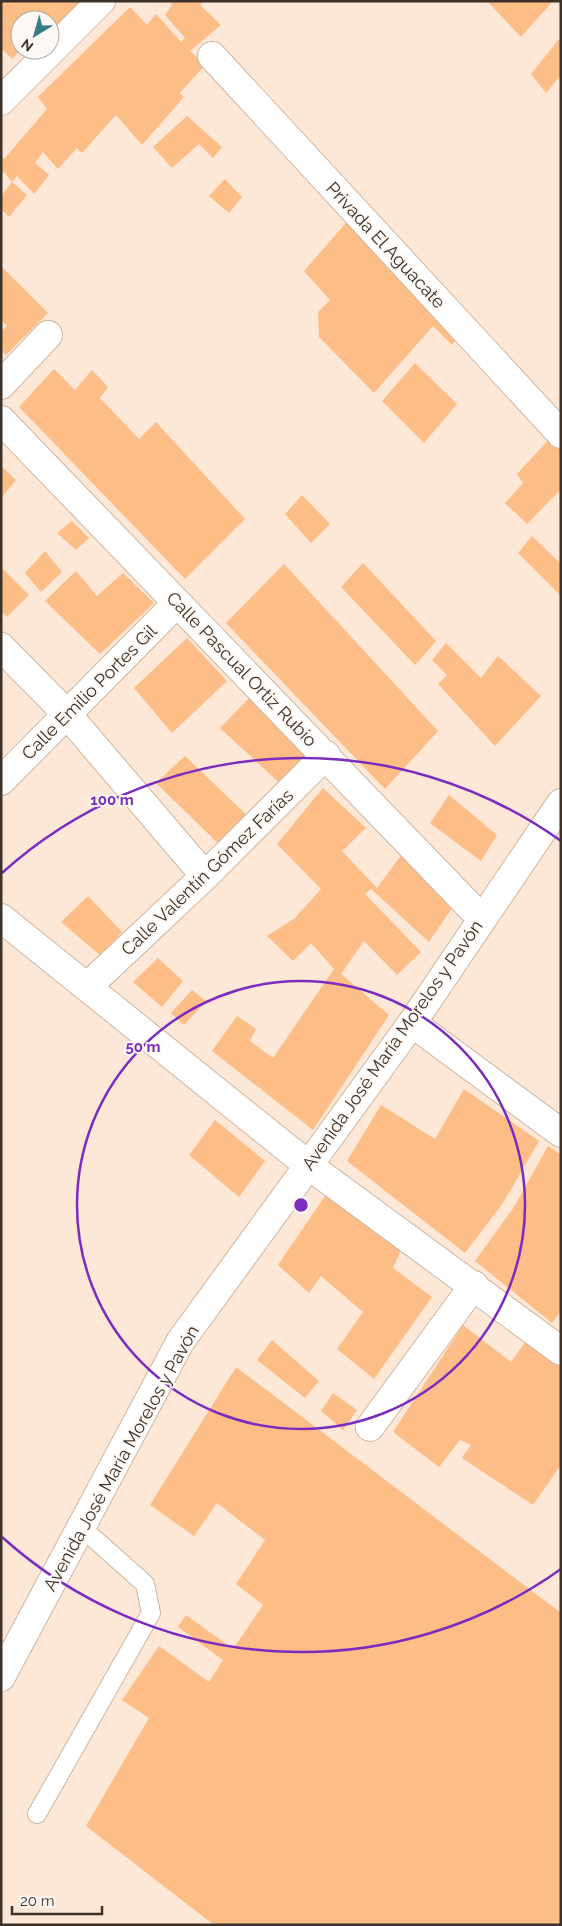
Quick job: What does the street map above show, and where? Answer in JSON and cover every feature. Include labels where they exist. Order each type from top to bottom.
[{"type":"street","points":[[6,86],[101,1]]},
{"type":"street","name":"Privada El Aguacate","points":[[212,56],[561,434]]},
{"type":"street","points":[[1,385],[48,335]]},
{"type":"street","name":"Calle Pascual Ortiz Rubio","points":[[1,420],[482,918]]},
{"type":"street","name":"Calle Emilio Portes Gil","points":[[1,781],[66,713],[177,603]]},
{"type":"street","points":[[1,648],[66,713],[204,876]]},
{"type":"street","name":"Calle Valentín Gómez Farías","points":[[87,987],[326,756]]},
{"type":"street","name":"Avenida José María Morelos y Pavón","points":[[1,1677],[180,1342],[412,1023],[561,802]]},
{"type":"street","points":[[1,918],[308,1165],[474,1285],[561,1351]]},
{"type":"street","points":[[412,1023],[561,1133]]},
{"type":"street","points":[[370,1427],[474,1285]]},
{"type":"lane","points":[[37,1814],[151,1613],[145,1584],[81,1527]]},
{"type":"building","points":[[1,1],[93,1],[60,34],[60,10],[10,10],[10,57],[1,48]]},
{"type":"building","points":[[169,1],[204,1],[200,5],[221,25],[190,51],[205,65],[180,93],[184,97],[142,145],[116,115],[82,153],[77,148],[58,169],[43,152],[35,163],[49,175],[34,194],[17,176],[12,182],[4,172],[1,175],[1,156],[4,159],[47,109],[38,97],[130,7],[147,25],[156,14],[181,42],[185,38],[165,15],[172,5]]},
{"type":"building","points":[[487,1],[553,1],[521,37]]},
{"type":"building","points":[[559,39],[561,41],[561,75],[546,93],[531,74]]},
{"type":"building","points":[[187,116],[222,147],[213,158],[199,144],[172,168],[153,147]]},
{"type":"building","points":[[225,179],[242,197],[229,213],[209,196]]},
{"type":"building","points":[[12,182],[27,195],[9,217],[1,209],[1,196]]},
{"type":"building","points":[[352,216],[463,331],[452,345],[433,326],[374,393],[319,337],[318,312],[330,300],[304,271]]},
{"type":"building","points":[[1,266],[48,313],[6,355],[1,350],[1,331],[7,326],[1,320]]},
{"type":"building","points":[[415,363],[457,404],[424,443],[382,401]]},
{"type":"building","points":[[54,369],[75,390],[92,370],[108,387],[100,398],[139,439],[156,422],[245,519],[185,579],[19,407]]},
{"type":"building","points":[[552,436],[561,445],[561,489],[527,524],[505,503],[523,483],[517,474]]},
{"type":"building","points":[[1,466],[16,480],[1,498]]},
{"type":"building","points":[[302,495],[330,524],[311,543],[285,514]]},
{"type":"building","points":[[72,521],[89,538],[76,550],[57,533]]},
{"type":"building","points":[[532,536],[561,564],[561,596],[518,553]]},
{"type":"building","points":[[45,551],[62,572],[41,592],[25,573]]},
{"type":"building","points":[[363,563],[436,641],[415,665],[341,587]]},
{"type":"building","points":[[284,564],[438,731],[385,789],[226,623]]},
{"type":"building","points":[[1,567],[29,595],[7,617],[1,611]]},
{"type":"building","points":[[76,571],[97,596],[123,573],[154,603],[100,654],[45,601]]},
{"type":"building","points":[[187,638],[227,681],[172,733],[134,688]]},
{"type":"building","points":[[446,643],[481,678],[498,656],[541,696],[495,746],[438,684],[447,675],[432,660]]},
{"type":"building","points":[[251,696],[317,757],[287,790],[220,728]]},
{"type":"building","points":[[185,756],[254,822],[224,849],[156,783]]},
{"type":"building","points":[[323,788],[366,828],[342,851],[377,888],[402,854],[454,905],[429,942],[371,889],[365,894],[421,952],[397,975],[364,941],[341,974],[389,1015],[313,1130],[212,1051],[237,1016],[256,1029],[250,1041],[273,1058],[334,969],[311,943],[293,961],[267,936],[295,918],[321,889],[277,844]]},
{"type":"building","points":[[449,795],[497,835],[481,861],[430,823]]},
{"type":"building","points":[[88,896],[122,932],[101,956],[61,922]]},
{"type":"building","points":[[158,958],[183,981],[162,1007],[133,982]]},
{"type":"building","points":[[192,990],[206,1001],[184,1025],[171,1013]]},
{"type":"building","points":[[464,1089],[539,1141],[503,1203],[465,1253],[347,1161],[381,1105],[435,1139]]},
{"type":"building","points":[[215,1120],[265,1161],[239,1197],[189,1155]]},
{"type":"building","points":[[548,1146],[561,1155],[561,1311],[552,1323],[475,1261],[514,1207]]},
{"type":"building","points":[[329,1190],[401,1250],[393,1268],[432,1297],[374,1379],[337,1349],[363,1312],[321,1276],[309,1293],[278,1265]]},
{"type":"building","points":[[463,1325],[511,1362],[526,1341],[561,1368],[561,1465],[533,1505],[462,1458],[471,1445],[460,1440],[439,1467],[393,1432]]},
{"type":"building","points":[[272,1340],[319,1381],[305,1398],[257,1360]]},
{"type":"building","points":[[236,1367],[561,1613],[561,1925],[214,1925],[86,1826],[149,1718],[122,1700],[159,1646],[209,1682],[223,1660],[178,1627],[186,1615],[233,1649],[263,1605],[236,1584],[265,1540],[217,1503],[194,1536],[150,1505]]},
{"type":"building","points":[[333,1393],[357,1410],[343,1430],[321,1411]]}]
